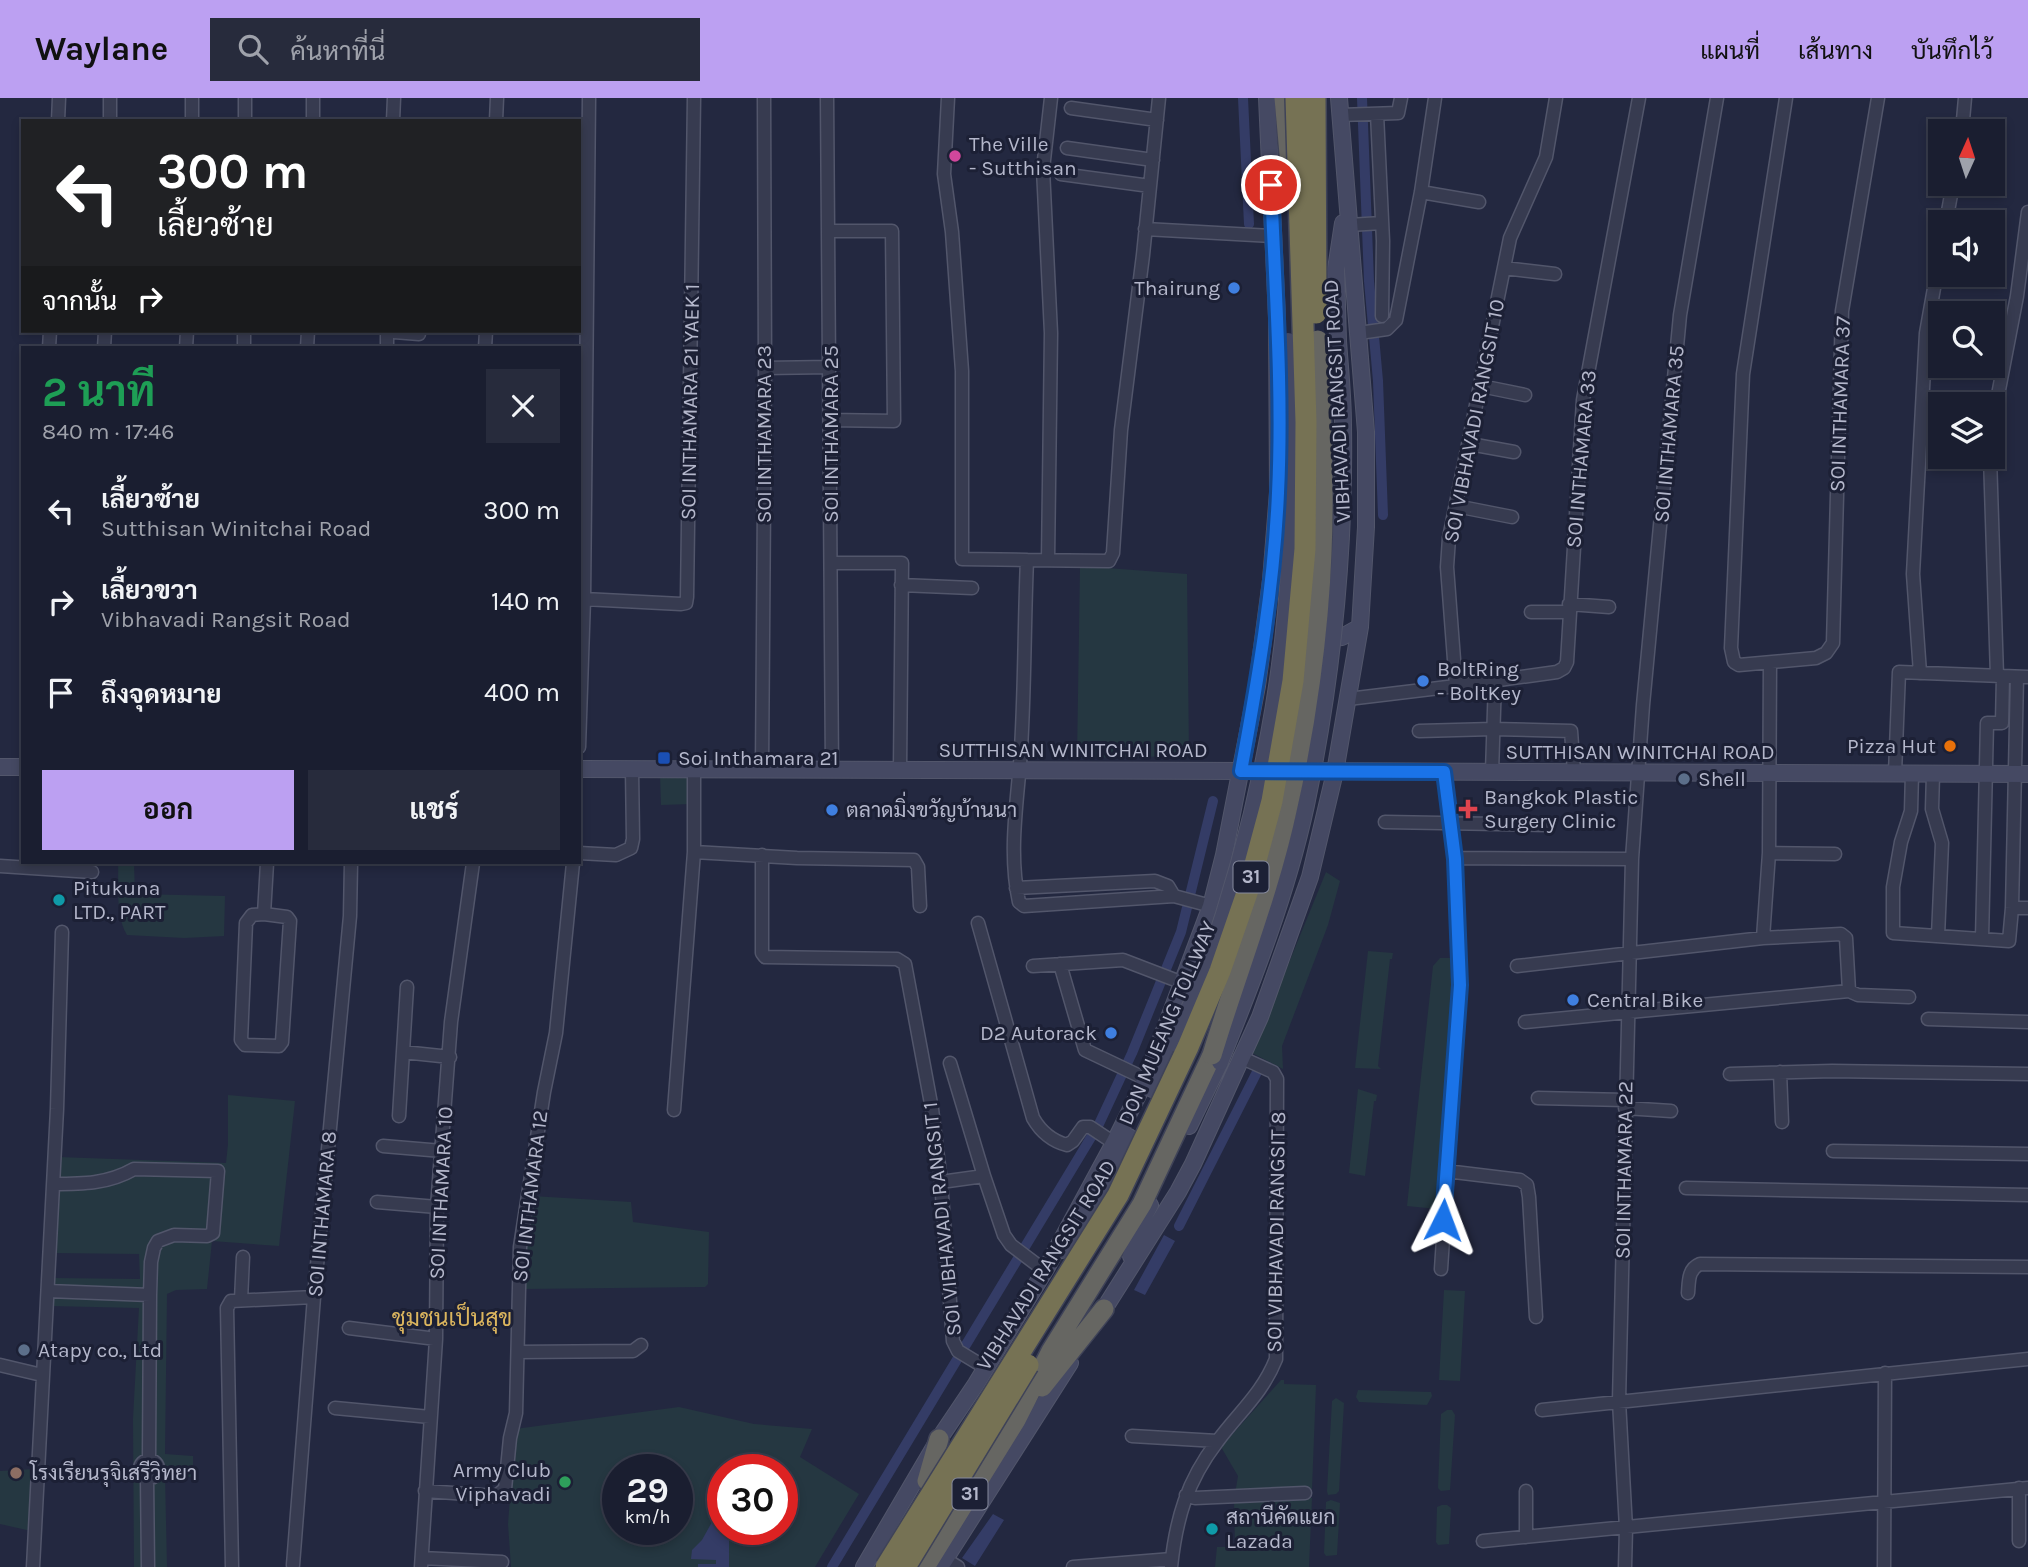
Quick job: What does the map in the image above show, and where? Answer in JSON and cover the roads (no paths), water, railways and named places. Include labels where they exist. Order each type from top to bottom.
[{"type":"highway","name":"VIBHAVADI RANGSIT ROAD","points":[[925,1567],[1016,1420],[1051,1351],[1142,1204],[1216,1058],[1235,978],[1264,894],[1288,806],[1309,684],[1322,553],[1312,341],[1284,98]]},
{"type":"highway","name":"DON MUEANG TOLLWAY","points":[[886,1567],[1118,1195],[1188,1047],[1220,971],[1248,890],[1272,801],[1293,681],[1305,549],[1306,422],[1296,98]]},
{"type":"highway","name":"VIBHAVADI RANGSIT ROAD","points":[[874,1567],[927,1481],[1028,1344],[1121,1198],[1182,1046],[1223,974],[1251,891],[1275,804],[1296,683],[1309,551],[1312,341],[1318,212],[1314,98]]},
{"type":"highway","name":"DON MUEANG TOLLWAY","points":[[905,1567],[1128,1202],[1233,976],[1261,891],[1285,803],[1306,681],[1318,551],[1314,98]]},
{"type":"highway","points":[[1016,1420],[1104,1308]]},
{"type":"highway","points":[[927,1481],[939,1439]]},
{"type":"main road","name":"VIBHAVADI RANGSIT ROAD","points":[[864,1567],[939,1439],[986,1368],[1045,1269],[1102,1135],[1146,1079],[1177,981],[1195,903],[1224,855],[1257,685],[1266,623],[1278,492],[1279,425],[1267,98]]},
{"type":"main road","name":"VIBHAVADI RANGSIT ROAD","points":[[947,1564],[1193,1164],[1260,1017],[1310,877],[1335,772],[1360,627],[1366,527],[1366,224],[1347,200],[1347,115],[1339,98]]},
{"type":"main road","name":"31","points":[[1312,341],[1336,269],[1347,200]]},
{"type":"main road","name":"31","points":[[1273,242],[1287,304],[1312,341]]},
{"type":"main road","points":[[1266,623],[1276,633],[1289,637],[1327,640],[1342,637],[1360,627]]},
{"type":"main road","points":[[1257,685],[1268,712],[1280,721],[1312,725],[1335,712],[1349,694]]},
{"type":"main road","points":[[0,767],[21,767]]},
{"type":"main road","name":"SUTTHISAN WINITCHAI ROAD","points":[[581,769],[2021,774]]},
{"type":"main road","points":[[1224,855],[1240,832],[1255,826],[1297,835],[1306,846],[1310,877]]},
{"type":"main road","points":[[1195,903],[1230,901],[1278,917],[1291,934]]},
{"type":"main road","name":"31","points":[[1045,1269],[1077,1234],[1090,1214],[1182,1046]]},
{"type":"main road","name":"31","points":[[1124,1277],[1143,1218],[1216,1058]]},
{"type":"street","points":[[58,119],[59,98]]},
{"type":"street","points":[[110,98],[110,119]]},
{"type":"street","points":[[192,98],[192,119]]},
{"type":"street","points":[[245,98],[246,119]]},
{"type":"street","points":[[313,98],[313,119]]},
{"type":"street","points":[[394,98],[394,119]]},
{"type":"street","points":[[496,119],[497,98]]},
{"type":"street","points":[[581,684],[589,98]]},
{"type":"street","name":"SOI INTHAMARA 21 YAEK 1","points":[[584,599],[681,604],[686,603],[688,597],[694,98]]},
{"type":"street","name":"SOI INTHAMARA 23","points":[[762,769],[764,98]]},
{"type":"street","name":"SOI INTHAMARA 25","points":[[827,98],[832,770]]},
{"type":"street","points":[[948,98],[944,174],[952,232],[962,371],[962,559],[1109,561],[1113,553],[1121,430],[1159,98]]},
{"type":"street","points":[[1048,560],[1051,333],[1043,169],[1051,98]]},
{"type":"street","points":[[1347,115],[1398,113],[1401,98]]},
{"type":"street","points":[[1368,332],[1387,329],[1396,320],[1435,98]]},
{"type":"street","name":"SOI VIBHAVADI RANGSIT 10","points":[[1456,686],[1447,567],[1449,538],[1504,268],[1515,224],[1546,157],[1556,98]]},
{"type":"street","name":"SOI INTHAMARA 33","points":[[1456,686],[1557,673],[1567,662],[1583,400],[1639,98]]},
{"type":"street","name":"SOI INTHAMARA 35","points":[[1638,772],[1680,315],[1717,98]]},
{"type":"street","name":"SOI INTHAMARA 37","points":[[1786,98],[1743,374],[1731,648],[1734,662],[1739,665],[1816,658],[1826,653],[1833,643],[1842,311],[1878,98]]},
{"type":"street","points":[[1963,119],[1965,98]]},
{"type":"street","points":[[1071,108],[1157,120]]},
{"type":"street","points":[[1374,115],[1366,224],[1382,316]]},
{"type":"street","points":[[1067,148],[1153,160]]},
{"type":"street","points":[[1061,174],[1150,186]]},
{"type":"street","points":[[1420,192],[1479,202]]},
{"type":"street","points":[[1999,392],[2017,296],[2028,212]]},
{"type":"street","points":[[1145,229],[1273,242]]},
{"type":"street","points":[[829,232],[892,231],[894,421],[831,420]]},
{"type":"street","points":[[1504,268],[1555,274]]},
{"type":"street","points":[[1920,673],[1913,574],[1926,332],[1934,287]]},
{"type":"street","points":[[765,368],[830,367]]},
{"type":"street","points":[[1481,386],[1525,395]]},
{"type":"street","points":[[1470,444],[1514,452]]},
{"type":"street","points":[[1991,469],[2021,774],[2009,941],[1894,934],[1893,887],[1901,842],[1911,811],[1904,773],[1899,672],[2011,677]]},
{"type":"street","points":[[1456,506],[1512,517]]},
{"type":"street","points":[[1027,560],[1019,771],[1012,845],[1019,902],[1033,907],[1195,903]]},
{"type":"street","points":[[831,563],[902,563],[900,770]]},
{"type":"street","points":[[901,585],[972,588]]},
{"type":"street","points":[[1531,612],[1609,607]]},
{"type":"street","points":[[1762,938],[1769,853],[1770,663]]},
{"type":"street","points":[[1982,939],[1987,723],[2002,723],[2011,677]]},
{"type":"street","points":[[1492,772],[1495,680]]},
{"type":"street","points":[[1349,694],[1456,686]]},
{"type":"street","points":[[1419,731],[1571,731],[1574,772]]},
{"type":"street","points":[[581,853],[617,855],[631,848],[632,769]]},
{"type":"street","points":[[674,1110],[694,852],[694,769]]},
{"type":"street","points":[[1441,1269],[1460,985],[1455,859],[1444,772]]},
{"type":"street","name":"SOI INTHAMARA 22","points":[[1625,1567],[1626,1528],[1619,1401],[1632,859],[1638,772]]},
{"type":"street","points":[[1933,774],[1932,810],[1942,843],[1938,936]]},
{"type":"street","points":[[1385,821],[1547,825]]},
{"type":"street","points":[[694,852],[797,858],[914,860],[918,867],[920,906]]},
{"type":"street","points":[[1769,853],[1835,854]]},
{"type":"street","name":"SOI VIBHAVADI RANGSIT 1","points":[[762,855],[762,953],[765,957],[897,959],[905,964],[932,1109],[942,1182],[953,1341],[958,1350],[986,1368]]},
{"type":"street","points":[[1455,859],[1632,859]]},
{"type":"street","points":[[264,914],[267,864]]},
{"type":"street","name":"SOI INTHAMARA 8","points":[[293,1565],[314,1297],[349,930],[351,864]]},
{"type":"street","name":"SOI INTHAMARA 10","points":[[421,1562],[436,1339],[437,1207],[454,990],[473,864]]},
{"type":"street","name":"SOI INTHAMARA 12","points":[[425,1491],[496,1496],[503,1492],[515,1420],[520,1247],[556,1033],[573,864]]},
{"type":"street","points":[[0,866],[92,872]]},
{"type":"street","points":[[1016,888],[1155,881],[1195,903]]},
{"type":"street","points":[[2012,908],[2028,908]]},
{"type":"street","points":[[264,914],[287,917],[290,921],[282,1042],[279,1046],[245,1045],[242,1040],[246,923],[253,915],[264,914]]},
{"type":"street","points":[[978,923],[1039,1129],[1067,1145],[1073,1141],[1079,1130],[1102,1135]]},
{"type":"street","points":[[33,1567],[53,1184],[62,932]]},
{"type":"street","points":[[1517,966],[1762,938],[1843,935],[1846,938],[1849,991]]},
{"type":"street","points":[[1033,966],[1123,960],[1177,981]]},
{"type":"street","points":[[1060,964],[1084,1050],[1146,1079]]},
{"type":"street","points":[[399,1116],[407,987]]},
{"type":"street","points":[[1525,1021],[1849,991],[1858,995],[1909,997]]},
{"type":"street","points":[[1928,1019],[2028,1022]]},
{"type":"street","points":[[403,1052],[450,1056]]},
{"type":"street","name":"SOI VIBHAVADI RANGSIT 8","points":[[1171,1563],[1174,1531],[1186,1495],[1217,1441],[1268,1379],[1276,1359],[1277,1079],[1273,1072],[1240,1057]]},
{"type":"street","points":[[950,1062],[1004,1235],[1011,1245],[1045,1269]]},
{"type":"street","points":[[1780,1072],[1782,1122]]},
{"type":"street","points":[[1730,1074],[2028,1074]]},
{"type":"street","points":[[1538,1098],[1625,1104],[1671,1111]]},
{"type":"street","points":[[383,1146],[442,1151]]},
{"type":"street","points":[[1833,1151],[2028,1154]]},
{"type":"street","points":[[53,1184],[88,1184],[134,1169],[218,1171],[213,1233],[207,1236],[174,1235],[158,1241],[151,1262],[149,1460],[157,1464],[158,1470],[153,1477],[148,1478],[148,1567]]},
{"type":"street","points":[[1446,1171],[1520,1180],[1527,1185],[1530,1197],[1536,1317]]},
{"type":"street","points":[[942,1182],[984,1176]]},
{"type":"street","points":[[1686,1188],[2028,1195]]},
{"type":"street","points":[[377,1202],[437,1207]]},
{"type":"street","points":[[241,1300],[243,1257]]},
{"type":"street","points":[[1688,1293],[1690,1275],[1694,1267],[1700,1264],[2028,1267]]},
{"type":"street","points":[[48,1291],[150,1295]]},
{"type":"street","points":[[232,1567],[227,1308],[231,1301],[314,1297]]},
{"type":"street","points":[[349,1328],[436,1339]]},
{"type":"street","points":[[518,1352],[634,1350],[641,1345]]},
{"type":"street","points":[[1542,1410],[2028,1359]]},
{"type":"street","points":[[0,1365],[42,1375]]},
{"type":"street","points":[[1884,1567],[1885,1373]]},
{"type":"street","points":[[335,1408],[430,1417]]},
{"type":"street","points":[[1132,1436],[1217,1441]]},
{"type":"street","points":[[1483,1541],[2024,1488],[2019,1541]]},
{"type":"street","points":[[1526,1491],[1526,1537]]},
{"type":"street","points":[[1186,1495],[1195,1498],[1305,1493]]},
{"type":"street","points":[[421,1562],[502,1562]]},
{"type":"street","points":[[1073,1567],[1171,1563]]},
{"type":"water","points":[[1164,1235],[1175,1241],[1145,1295],[1134,1290]]},
{"type":"water","points":[[993,1514],[1004,1520],[975,1566],[962,1558]]},
{"type":"water","points":[[707,1531],[707,1545],[729,1545],[729,1567],[698,1567],[698,1564],[716,1564],[716,1560],[691,1559],[692,1550]]},
{"type":"waterway","points":[[1243,98],[1249,224]]},
{"type":"waterway","points":[[1362,98],[1369,281],[1378,381],[1383,515]]},
{"type":"waterway","points":[[832,1567],[1099,1124],[1132,1053],[1181,932],[1213,801]]},
{"type":"waterway","points":[[1179,1226],[1258,1070]]},
{"type":"place","name":"The Ville - Sutthisan","points":[[955,156]]},
{"type":"place","name":"Thairung","points":[[1234,288]]},
{"type":"place","name":"BoltRing - BoltKey","points":[[1423,681]]},
{"type":"place","name":"Pizza Hut","points":[[1950,746]]},
{"type":"place","name":"Soi Inthamara 21","points":[[664,758]]},
{"type":"place","name":"Shell","points":[[1684,779]]},
{"type":"place","name":"Bangkok Plastic Surgery Clinic","points":[[1468,809]]},
{"type":"place","name":"ตลาดมิ่งขวัญบ้านนา","points":[[832,810]]},
{"type":"place","name":"Pitukuna LTD., PART","points":[[59,900]]},
{"type":"place","name":"Central Bike","points":[[1573,1000]]},
{"type":"place","name":"D2 Autorack","points":[[1111,1033]]},
{"type":"place","name":"Atapy co., Ltd","points":[[24,1350]]},
{"type":"place","name":"โรงเรียนรุจิเสรีวิทยา","points":[[16,1473]]},
{"type":"place","name":"Army Club Viphavadi","points":[[565,1482]]},
{"type":"place","name":"สถานีคัดแยก Lazada","points":[[1212,1529]]},
{"type":"district","name":"ชุมชนเป็นสุข","points":[[452,1318]]}]
